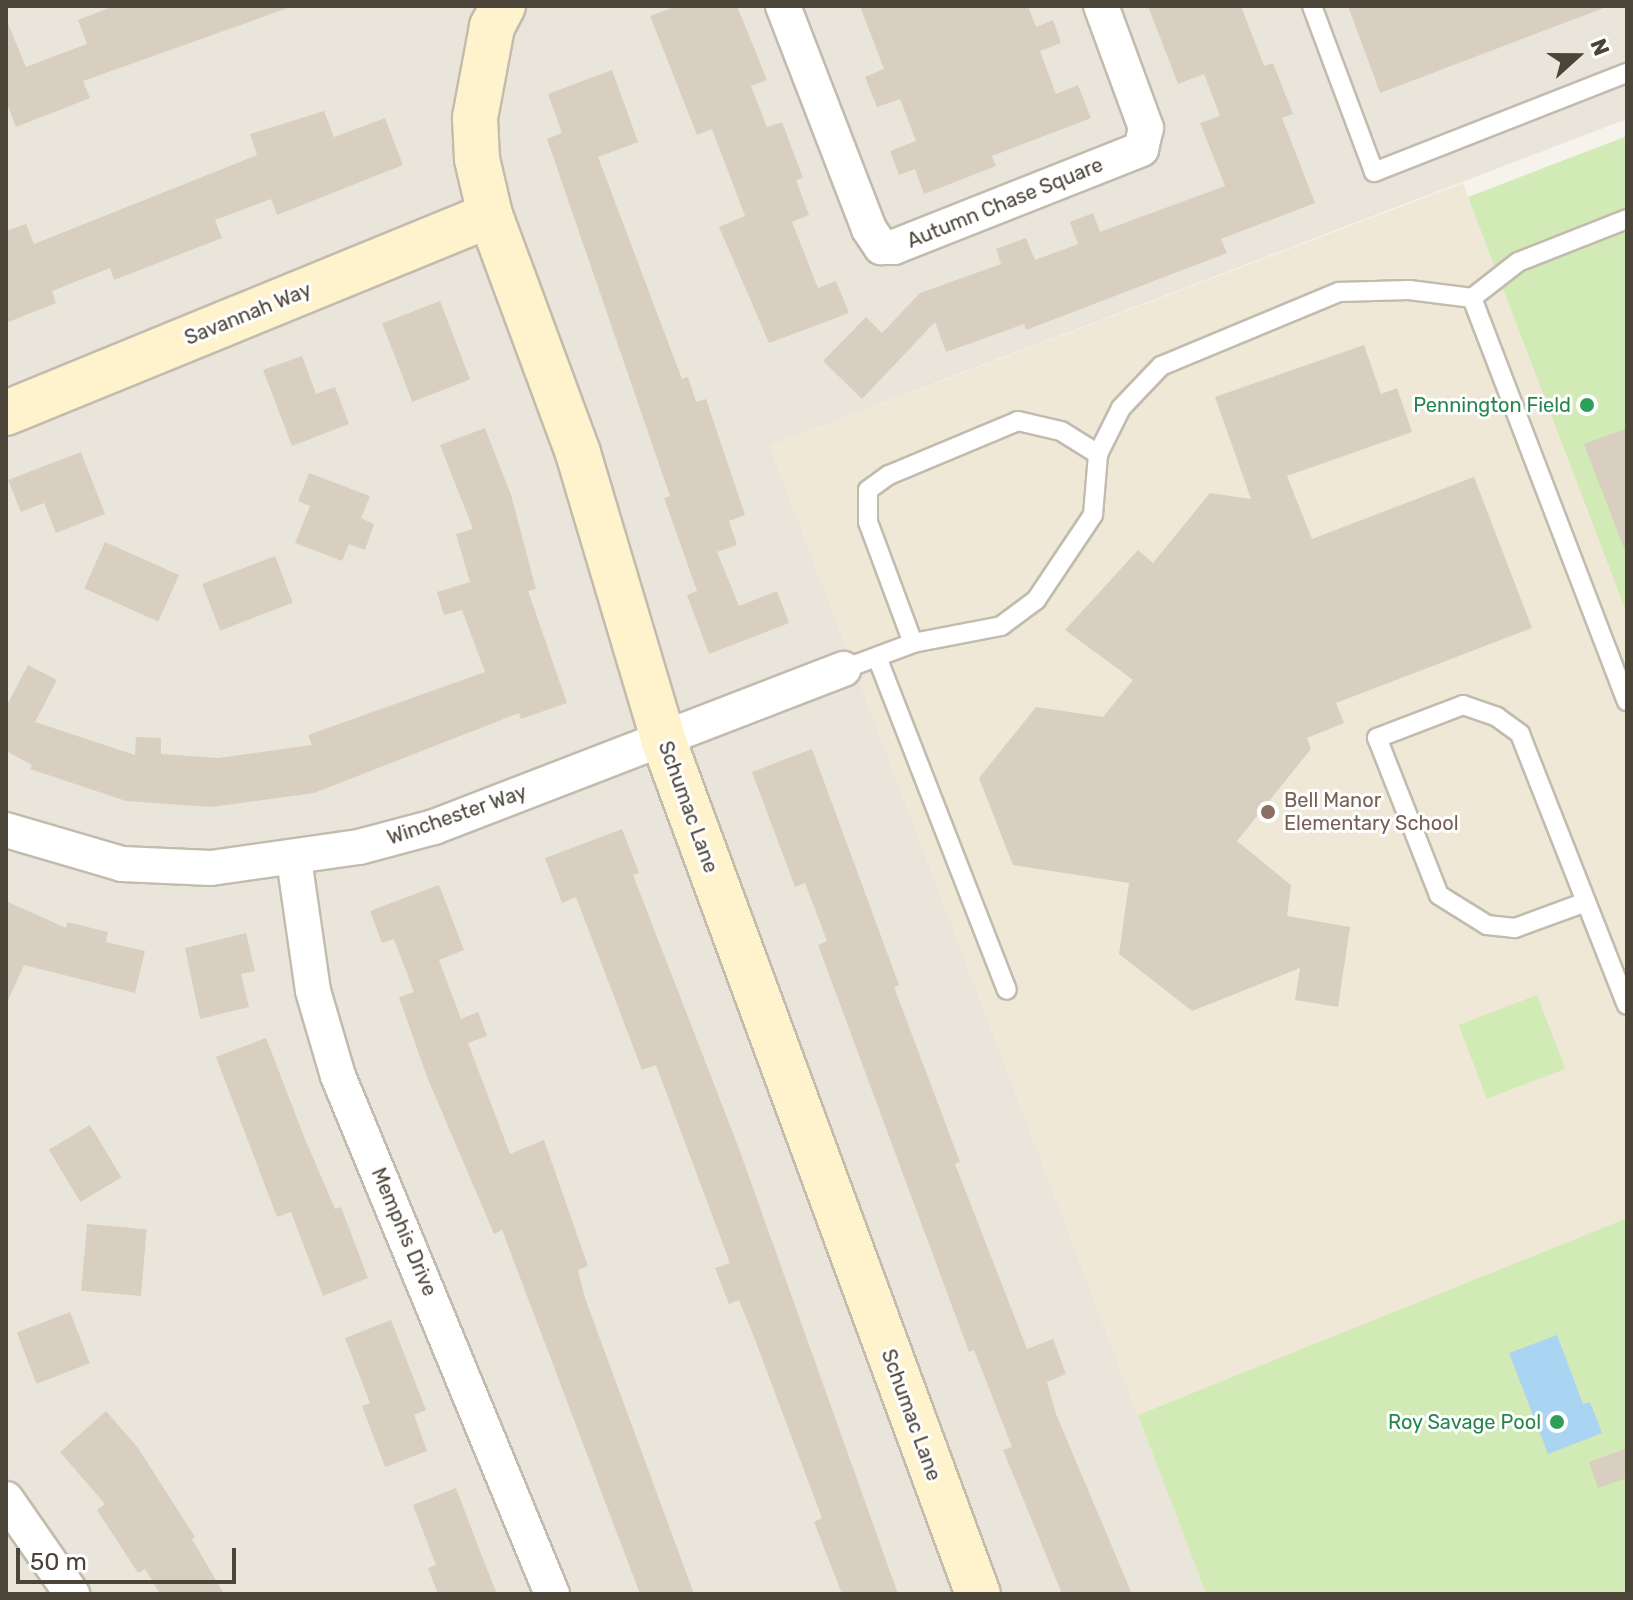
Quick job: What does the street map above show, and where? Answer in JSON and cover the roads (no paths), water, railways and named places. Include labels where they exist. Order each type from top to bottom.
[{"type":"street","name":"Schumac Lane","points":[[503,6],[492,27],[475,118],[477,159],[490,215],[578,453],[663,739],[978,1594]]},
{"type":"street","name":"Autumn Chase Square","points":[[783,6],[869,229],[881,247],[894,247],[1141,149],[1146,128],[1101,6]]},
{"type":"street","name":"Savannah Way","points":[[6,413],[490,215]]},
{"type":"street","name":"Winchester Way","points":[[6,830],[122,864],[211,868],[294,859],[434,827],[844,669]]},
{"type":"street","name":"Memphis Drive","points":[[294,859],[313,991],[338,1076],[552,1594]]},
{"type":"street","points":[[6,1499],[72,1594]]},
{"type":"lane","points":[[1312,6],[1374,172],[1627,73]]},
{"type":"lane","points":[[844,669],[913,643],[1001,626],[1036,600],[1093,515],[1098,454],[1121,408],[1161,366],[1223,337],[1339,292],[1409,290],[1472,298],[1518,262],[1627,219]]},
{"type":"lane","points":[[1472,298],[1627,701]]},
{"type":"lane","points":[[913,643],[868,522],[868,490],[889,475],[1018,421],[1061,431],[1098,454]]},
{"type":"lane","points":[[877,657],[1007,990]]},
{"type":"lane","points":[[1586,902],[1515,928],[1487,925],[1439,895],[1422,863],[1377,738],[1463,705],[1497,717],[1520,734],[1627,1005]]},
{"type":"water","points":[[1557,1335],[1583,1404],[1590,1402],[1602,1433],[1548,1454],[1509,1353]]},
{"type":"place","name":"Pennington Field","points":[[1587,405]]},
{"type":"place","name":"Bell Manor Elementary School","points":[[1268,812]]},
{"type":"place","name":"Roy Savage Pool","points":[[1557,1422]]}]
